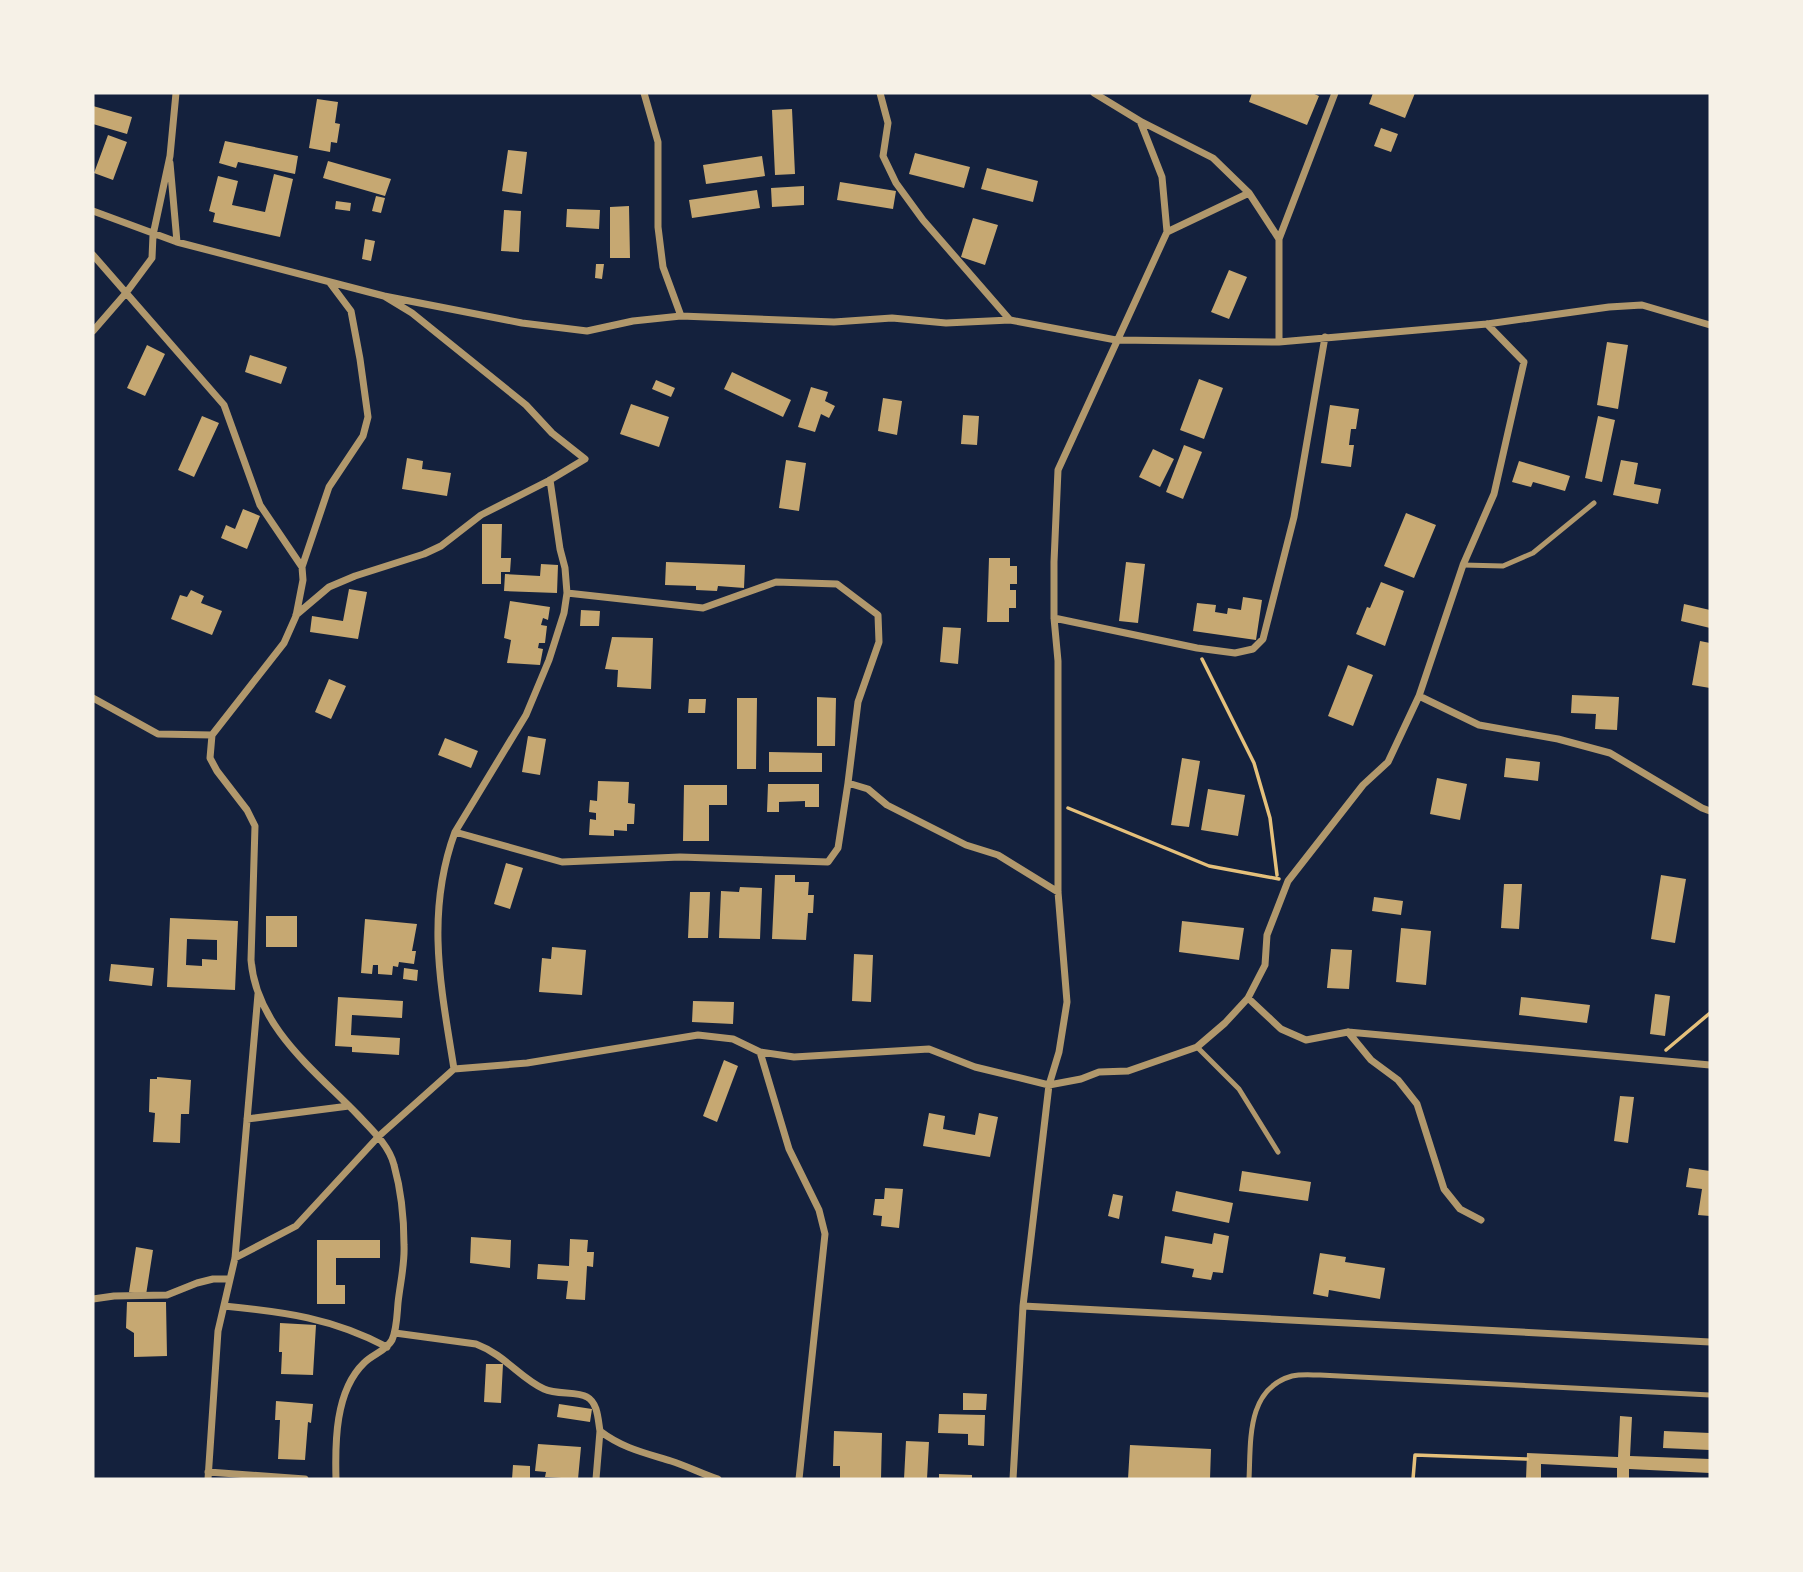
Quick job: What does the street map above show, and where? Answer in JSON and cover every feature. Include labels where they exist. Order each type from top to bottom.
[{"type":"street","points":[[93,331],[152,258],[153,235],[170,156],[176,93]]},
{"type":"street","points":[[644,93],[658,142],[658,227],[663,267],[681,316]]},
{"type":"street","points":[[881,93],[888,123],[883,156],[896,183],[923,220],[1010,320]]},
{"type":"street","points":[[1094,93],[1140,121],[1213,158],[1249,193],[1279,239]]},
{"type":"street","points":[[1279,342],[1279,239],[1335,93]]},
{"type":"street","points":[[1013,1479],[1023,1306],[1049,1085],[1059,1052],[1067,1002],[1058,892],[1056,803],[1058,661],[1054,618],[1058,470],[1167,232],[1162,177],[1140,121]]},
{"type":"street","points":[[170,156],[177,242]]},
{"type":"street","points":[[1167,232],[1249,193]]},
{"type":"street","points":[[93,211],[153,235],[384,296],[522,323],[587,331],[634,321],[681,316],[834,322],[892,318],[946,323],[1010,320],[1116,341],[1279,342],[1487,324],[1642,305],[1710,325]]},
{"type":"street","points":[[93,255],[224,405],[260,505],[302,567]]},
{"type":"street","points":[[330,282],[351,311],[368,417],[363,436],[329,487],[302,567],[303,580],[296,616],[284,643],[212,735],[210,758],[247,810],[255,826],[251,960],[252,976],[258,993],[273,1023],[293,1052],[379,1136],[394,1163],[405,1246],[395,1333],[387,1347],[364,1363],[352,1378],[345,1396],[335,1444],[336,1479]]},
{"type":"street","points":[[296,616],[329,587],[441,546],[481,515],[585,459],[552,433],[526,405],[412,313],[384,296]]},
{"type":"street","points":[[235,1258],[296,1226],[379,1136],[454,1069],[527,1063],[698,1035],[733,1040],[760,1052],[794,1057],[929,1049],[975,1067],[1049,1085],[1081,1079],[1099,1072],[1128,1071],[1197,1047],[1248,998],[1265,965],[1267,935],[1288,881],[1363,785],[1388,762],[1419,696],[1463,565],[1494,494],[1524,362],[1487,324]]},
{"type":"street","points":[[1054,618],[1197,648],[1235,653],[1254,649],[1263,639],[1294,517],[1325,337]]},
{"type":"street","points":[[454,1069],[439,970],[437,909],[447,852],[455,832],[526,715],[549,660],[564,612],[568,593],[550,480]]},
{"type":"street","points":[[455,832],[562,862],[680,857],[828,862],[838,848],[858,702],[880,642],[878,615],[836,584],[776,582],[703,608],[568,593]]},
{"type":"street","points":[[1419,696],[1479,725],[1558,739],[1610,753],[1710,811]]},
{"type":"street","points":[[93,698],[158,734],[212,735]]},
{"type":"street","points":[[848,783],[868,789],[887,805],[966,845],[998,855],[1058,892]]},
{"type":"street","points":[[258,993],[235,1258],[218,1331],[208,1476],[305,1479]]},
{"type":"street","points":[[1248,998],[1281,1029],[1306,1040],[1348,1032],[1710,1065]]},
{"type":"street","points":[[1348,1032],[1371,1060],[1398,1080],[1417,1104],[1444,1189],[1460,1209],[1481,1220]]},
{"type":"street","points":[[760,1052],[789,1149],[820,1210],[825,1234],[799,1479]]},
{"type":"street","points":[[247,1119],[349,1106]]},
{"type":"street","points":[[93,1299],[167,1295],[205,1281],[230,1279]]},
{"type":"street","points":[[224,1306],[292,1313],[365,1335],[387,1347]]},
{"type":"street","points":[[1023,1306],[1710,1342]]},
{"type":"street","points":[[395,1333],[476,1343],[488,1348],[545,1389],[557,1394],[586,1396],[594,1403],[600,1431],[596,1479]]},
{"type":"street","points":[[600,1431],[625,1447],[718,1479]]},
{"type":"lane","points":[[1463,565],[1503,566],[1533,553],[1594,503]]},
{"type":"lane","points":[[1197,1047],[1240,1089],[1278,1152]]},
{"type":"lane","points":[[1250,1479],[1256,1407],[1269,1387],[1293,1376],[1320,1375],[1710,1395]]},
{"type":"path","points":[[1197,648],[1254,763],[1270,818],[1278,879]]},
{"type":"path","points":[[1056,803],[1209,866],[1288,881]]},
{"type":"path","points":[[1655,1060],[1710,1013]]},
{"type":"path","points":[[1413,1479],[1415,1454],[1527,1459]]},
{"type":"building","points":[[1252,93],[1312,93],[1319,96],[1307,125],[1249,102]]},
{"type":"building","points":[[1373,93],[1415,93],[1405,118],[1369,104]]},
{"type":"building","points":[[317,99],[338,102],[335,123],[340,124],[337,143],[331,142],[330,152],[309,148]]},
{"type":"building","points":[[93,106],[132,117],[127,134],[93,124]]},
{"type":"building","points":[[792,109],[795,174],[775,175],[772,110]]},
{"type":"building","points":[[1381,128],[1398,134],[1391,152],[1374,146]]},
{"type":"building","points":[[108,135],[127,142],[113,180],[94,173]]},
{"type":"building","points":[[225,141],[298,156],[295,174],[238,162],[236,168],[219,163]]},
{"type":"building","points":[[508,150],[527,152],[522,194],[502,191]]},
{"type":"building","points":[[915,153],[970,167],[964,188],[909,174]]},
{"type":"building","points":[[762,156],[765,176],[706,184],[703,165]]},
{"type":"building","points":[[328,161],[391,179],[385,196],[323,178]]},
{"type":"building","points":[[987,168],[1038,181],[1033,202],[981,189]]},
{"type":"building","points":[[274,174],[293,179],[280,237],[213,222],[215,213],[209,211],[218,176],[238,181],[232,205],[265,212]]},
{"type":"building","points":[[840,182],[896,191],[893,209],[837,200]]},
{"type":"building","points":[[804,186],[804,205],[772,207],[771,188]]},
{"type":"building","points":[[757,190],[760,208],[692,218],[689,200]]},
{"type":"building","points":[[376,196],[385,198],[381,213],[372,211]]},
{"type":"building","points":[[336,201],[351,203],[350,211],[335,209]]},
{"type":"building","points":[[629,206],[630,258],[610,258],[610,207]]},
{"type":"building","points":[[567,209],[600,210],[599,229],[566,227]]},
{"type":"building","points":[[504,210],[521,211],[519,252],[501,251]]},
{"type":"building","points":[[973,218],[998,225],[985,265],[961,257]]},
{"type":"building","points":[[365,239],[375,241],[371,261],[362,259]]},
{"type":"building","points":[[596,264],[604,264],[602,279],[595,278]]},
{"type":"building","points":[[1229,270],[1247,277],[1229,319],[1211,312]]},
{"type":"building","points":[[1607,342],[1628,345],[1618,409],[1597,405]]},
{"type":"building","points":[[147,345],[165,354],[145,396],[127,388]]},
{"type":"building","points":[[250,355],[287,367],[281,384],[245,372]]},
{"type":"building","points":[[732,372],[791,400],[783,417],[724,389]]},
{"type":"building","points":[[1199,379],[1223,388],[1204,439],[1180,430]]},
{"type":"building","points":[[656,380],[675,388],[671,397],[652,389]]},
{"type":"building","points":[[811,387],[828,392],[825,401],[835,406],[829,418],[821,414],[815,432],[798,427]]},
{"type":"building","points":[[883,398],[902,401],[897,435],[878,431]]},
{"type":"building","points":[[631,404],[669,417],[659,447],[620,434]]},
{"type":"building","points":[[1330,405],[1359,409],[1356,429],[1351,429],[1349,445],[1354,445],[1351,467],[1321,463]]},
{"type":"building","points":[[963,415],[979,416],[977,445],[961,444]]},
{"type":"building","points":[[202,416],[219,423],[194,477],[178,470]]},
{"type":"building","points":[[1598,416],[1615,420],[1602,482],[1585,478]]},
{"type":"building","points":[[1184,445],[1202,452],[1183,499],[1166,492]]},
{"type":"building","points":[[1153,449],[1174,459],[1160,487],[1139,477]]},
{"type":"building","points":[[407,458],[423,461],[422,469],[451,473],[447,496],[402,489]]},
{"type":"building","points":[[786,460],[806,463],[799,511],[779,508]]},
{"type":"building","points":[[1621,460],[1638,463],[1634,484],[1661,489],[1658,504],[1613,495]]},
{"type":"building","points":[[1519,461],[1570,476],[1565,491],[1533,482],[1531,487],[1512,482]]},
{"type":"building","points":[[243,509],[260,516],[247,549],[221,538],[226,525],[235,529]]},
{"type":"building","points":[[1406,513],[1436,525],[1414,578],[1384,566]]},
{"type":"building","points":[[482,524],[502,524],[501,558],[511,558],[510,572],[501,572],[501,584],[482,584]]},
{"type":"building","points":[[989,558],[1010,558],[1010,566],[1017,566],[1017,584],[1010,584],[1010,590],[1016,590],[1016,608],[1009,608],[1009,622],[987,622]]},
{"type":"building","points":[[666,562],[745,565],[744,588],[718,586],[717,591],[696,590],[696,586],[665,585]]},
{"type":"building","points":[[1126,562],[1145,564],[1138,623],[1119,621]]},
{"type":"building","points":[[541,564],[558,565],[557,593],[504,591],[505,574],[540,576]]},
{"type":"building","points":[[1381,582],[1404,591],[1385,646],[1356,634]]},
{"type":"building","points":[[349,589],[367,592],[358,639],[310,632],[312,616],[343,621]]},
{"type":"building","points":[[191,590],[204,596],[201,603],[222,611],[212,635],[171,619],[180,595],[187,597]]},
{"type":"building","points":[[1243,597],[1262,600],[1256,640],[1193,631],[1197,603],[1216,605],[1215,612],[1227,614],[1228,608],[1241,610]]},
{"type":"building","points":[[510,601],[550,607],[548,620],[543,618],[541,625],[547,626],[545,643],[539,643],[538,648],[543,649],[540,665],[507,663],[511,640],[504,638]]},
{"type":"building","points":[[1684,604],[1710,610],[1710,628],[1681,621]]},
{"type":"building","points":[[581,610],[600,611],[599,626],[580,626]]},
{"type":"building","points":[[943,627],[961,628],[958,664],[940,662]]},
{"type":"building","points":[[612,637],[653,638],[651,689],[617,687],[618,670],[605,669]]},
{"type":"building","points":[[1700,641],[1710,643],[1710,688],[1692,685]]},
{"type":"building","points":[[1348,665],[1373,675],[1353,726],[1328,716]]},
{"type":"building","points":[[329,679],[346,686],[331,719],[315,712]]},
{"type":"building","points":[[1572,695],[1619,697],[1617,730],[1595,729],[1596,714],[1571,713]]},
{"type":"building","points":[[817,697],[836,698],[835,746],[817,746]]},
{"type":"building","points":[[737,698],[757,698],[756,769],[737,769]]},
{"type":"building","points":[[689,699],[706,699],[705,713],[688,713]]},
{"type":"building","points":[[528,736],[546,739],[540,775],[522,772]]},
{"type":"building","points":[[445,738],[478,751],[471,768],[438,755]]},
{"type":"building","points":[[769,752],[822,753],[822,772],[769,772]]},
{"type":"building","points":[[1182,758],[1200,761],[1189,827],[1171,825]]},
{"type":"building","points":[[1506,758],[1540,762],[1538,781],[1504,777]]},
{"type":"building","points":[[1437,778],[1467,784],[1460,820],[1430,814]]},
{"type":"building","points":[[598,781],[629,782],[628,803],[635,804],[634,824],[627,824],[627,831],[614,830],[614,836],[589,835],[590,819],[596,820],[596,813],[589,812],[590,800],[597,801]]},
{"type":"building","points":[[768,784],[819,784],[819,807],[805,807],[805,801],[779,802],[779,812],[767,812]]},
{"type":"building","points":[[684,785],[727,785],[727,805],[709,805],[709,841],[683,841]]},
{"type":"building","points":[[1208,789],[1245,795],[1238,836],[1201,830]]},
{"type":"building","points":[[506,863],[523,868],[510,909],[494,904]]},
{"type":"building","points":[[775,875],[795,875],[795,882],[809,882],[808,895],[814,895],[813,913],[808,913],[806,940],[772,939]]},
{"type":"building","points":[[1661,875],[1686,879],[1675,943],[1651,939]]},
{"type":"building","points":[[1504,884],[1522,884],[1519,929],[1501,928]]},
{"type":"building","points":[[740,887],[762,888],[760,939],[719,938],[721,891],[739,892]]},
{"type":"building","points":[[690,892],[710,892],[708,938],[688,938]]},
{"type":"building","points":[[1374,897],[1403,901],[1401,915],[1372,911]]},
{"type":"building","points":[[266,916],[297,916],[297,947],[266,947]]},
{"type":"building","points":[[170,918],[238,921],[235,990],[167,987]],"holes":[[[187,939],[217,940],[217,960],[202,959],[202,966],[186,965]]]},
{"type":"building","points":[[365,919],[417,924],[412,951],[416,951],[414,964],[399,962],[398,967],[393,966],[392,975],[378,974],[378,965],[373,965],[372,974],[361,973]]},
{"type":"building","points":[[1182,921],[1244,928],[1239,960],[1179,952]]},
{"type":"building","points":[[1401,928],[1431,931],[1426,985],[1396,982]]},
{"type":"building","points":[[552,947],[586,950],[582,995],[539,992],[542,958],[551,959]]},
{"type":"building","points":[[1331,949],[1352,950],[1349,989],[1327,988]]},
{"type":"building","points":[[854,954],[873,955],[871,1002],[852,1001]]},
{"type":"building","points":[[111,964],[154,968],[152,986],[109,981]]},
{"type":"building","points":[[404,968],[418,970],[417,981],[403,979]]},
{"type":"building","points":[[1655,994],[1670,996],[1665,1036],[1650,1034]]},
{"type":"building","points":[[338,997],[403,1001],[402,1018],[352,1015],[351,1035],[400,1038],[399,1055],[352,1052],[352,1047],[335,1046]]},
{"type":"building","points":[[1521,997],[1590,1005],[1587,1023],[1519,1015]]},
{"type":"building","points":[[693,1001],[734,1002],[733,1024],[692,1022]]},
{"type":"building","points":[[724,1060],[738,1066],[717,1122],[703,1116]]},
{"type":"building","points":[[157,1077],[191,1080],[189,1114],[181,1114],[180,1143],[153,1142],[155,1113],[149,1112],[150,1079]]},
{"type":"building","points":[[1620,1096],[1634,1097],[1628,1143],[1614,1141]]},
{"type":"building","points":[[929,1113],[945,1116],[943,1129],[975,1135],[979,1113],[998,1117],[990,1157],[923,1146]]},
{"type":"building","points":[[1689,1168],[1710,1171],[1710,1216],[1698,1215],[1702,1189],[1686,1187]]},
{"type":"building","points":[[1242,1171],[1311,1182],[1308,1201],[1239,1191]]},
{"type":"building","points":[[885,1188],[903,1189],[899,1228],[881,1226],[882,1216],[873,1215],[875,1199],[884,1199]]},
{"type":"building","points":[[1176,1191],[1233,1203],[1229,1223],[1172,1211]]},
{"type":"building","points":[[1113,1194],[1123,1196],[1119,1219],[1108,1216]]},
{"type":"building","points":[[1214,1233],[1229,1236],[1223,1273],[1213,1272],[1211,1280],[1192,1277],[1194,1269],[1161,1263],[1165,1236],[1212,1244]]},
{"type":"building","points":[[471,1237],[511,1240],[510,1268],[470,1263]]},
{"type":"building","points":[[570,1239],[588,1240],[587,1252],[594,1252],[593,1267],[587,1266],[585,1300],[566,1299],[568,1281],[537,1279],[538,1264],[569,1266]]},
{"type":"building","points":[[317,1240],[380,1240],[380,1258],[336,1258],[336,1285],[345,1285],[345,1304],[317,1304]]},
{"type":"building","points":[[136,1247],[153,1250],[146,1295],[129,1292]]},
{"type":"building","points":[[1320,1253],[1346,1257],[1345,1262],[1385,1268],[1380,1299],[1329,1290],[1328,1297],[1313,1294]]},
{"type":"building","points":[[127,1302],[166,1302],[167,1356],[134,1357],[134,1333],[126,1328]]},
{"type":"building","points":[[280,1323],[316,1325],[313,1375],[281,1374]]},
{"type":"building","points":[[486,1364],[503,1364],[501,1403],[484,1402]]},
{"type":"building","points":[[963,1393],[987,1394],[986,1410],[963,1410]]},
{"type":"building","points":[[276,1401],[313,1404],[311,1423],[308,1422],[305,1460],[278,1459],[280,1420],[275,1420]]},
{"type":"building","points":[[559,1404],[592,1409],[590,1422],[557,1417]]},
{"type":"building","points":[[939,1414],[985,1415],[984,1446],[968,1445],[968,1434],[938,1433]]},
{"type":"building","points":[[1620,1416],[1632,1417],[1630,1456],[1710,1459],[1710,1473],[1629,1469],[1629,1479],[1617,1479],[1617,1468],[1541,1464],[1541,1479],[1526,1479],[1527,1453],[1618,1457]]},
{"type":"building","points":[[834,1431],[882,1433],[881,1479],[840,1479],[840,1466],[833,1466]]},
{"type":"building","points":[[1664,1431],[1710,1433],[1710,1450],[1663,1448]]},
{"type":"building","points":[[906,1441],[929,1442],[927,1479],[904,1479]]},
{"type":"building","points":[[538,1444],[581,1447],[578,1479],[545,1477],[546,1472],[535,1471]]},
{"type":"building","points":[[1130,1445],[1211,1449],[1210,1479],[1128,1479]]},
{"type":"building","points":[[513,1465],[530,1466],[530,1479],[512,1479]]},
{"type":"building","points":[[939,1474],[972,1475],[972,1479],[939,1479]]}]
